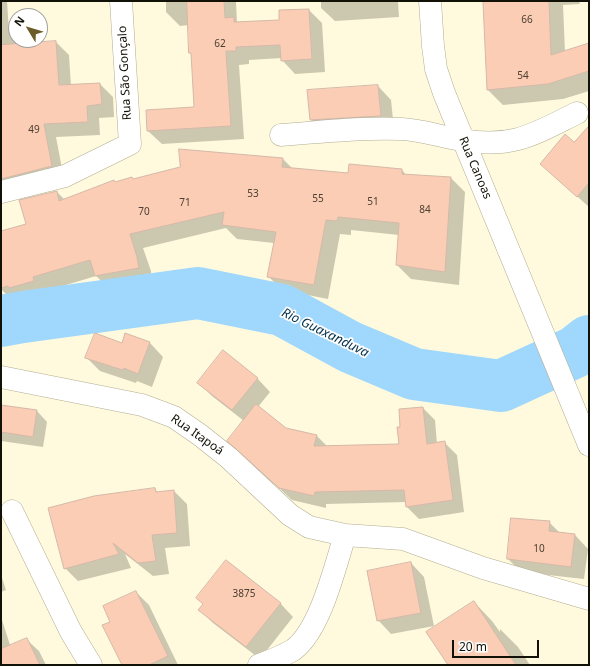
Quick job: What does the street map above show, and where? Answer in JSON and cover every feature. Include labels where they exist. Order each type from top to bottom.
[{"type":"street","name":"Rua São Gonçalo","points":[[1,192],[65,176],[130,144],[121,1]]},
{"type":"street","name":"Rua Canoas","points":[[430,1],[432,46],[436,69],[444,94],[589,445]]},
{"type":"street","points":[[281,135],[376,129],[404,129],[463,140],[490,143],[509,142],[530,136],[577,113]]},
{"type":"street","name":"Rua Itapoá","points":[[1,377],[142,404],[174,417],[229,458],[290,515],[309,527],[345,536],[404,539],[483,568],[589,599]]},
{"type":"street","points":[[12,511],[71,632],[91,665]]},
{"type":"street","points":[[259,665],[293,649],[309,633],[321,610],[345,536]]},
{"type":"water","points":[[589,341],[589,366],[575,352]]},
{"type":"building","points":[[187,1],[224,1],[225,18],[234,17],[234,22],[279,20],[279,10],[309,9],[312,59],[281,61],[280,45],[236,47],[236,51],[226,51],[231,126],[147,131],[146,110],[194,107],[191,53],[189,53]]},
{"type":"building","points":[[549,1],[551,55],[589,43],[589,71],[548,84],[487,90],[483,2]]},
{"type":"building","points":[[56,41],[59,85],[100,83],[102,104],[87,106],[88,122],[44,124],[52,166],[1,179],[1,45],[8,44],[8,48],[48,48],[48,42]]},
{"type":"building","points":[[378,85],[381,116],[310,120],[307,90]]},
{"type":"building","points":[[589,126],[589,183],[577,197],[540,164],[565,134],[574,142]]},
{"type":"building","points":[[179,149],[283,158],[282,167],[348,173],[349,164],[402,169],[402,174],[451,177],[445,272],[396,265],[399,223],[338,217],[337,221],[326,220],[314,285],[267,277],[276,232],[222,225],[224,212],[130,234],[139,268],[95,276],[90,260],[33,277],[34,281],[9,288],[8,286],[1,288],[1,231],[26,224],[19,200],[57,191],[59,201],[114,180],[115,182],[132,177],[133,179],[180,167]]},
{"type":"building","points":[[95,333],[122,343],[125,333],[150,342],[138,374],[124,368],[123,370],[85,358]]},
{"type":"building","points":[[223,350],[258,378],[232,410],[197,383]]},
{"type":"building","points":[[256,404],[286,428],[317,435],[314,446],[399,444],[397,427],[400,427],[399,409],[423,407],[427,444],[445,441],[453,500],[406,507],[404,490],[315,492],[314,496],[279,488],[227,441]]},
{"type":"building","points":[[1,405],[37,410],[33,437],[1,432]]},
{"type":"building","points":[[155,488],[156,492],[174,490],[177,533],[152,535],[156,561],[138,563],[113,543],[119,554],[64,569],[48,508],[94,496]]},
{"type":"building","points":[[511,518],[550,521],[549,531],[575,534],[571,567],[507,559]]},
{"type":"building","points":[[226,560],[281,603],[246,647],[198,610],[203,604],[196,598]]},
{"type":"building","points":[[411,562],[421,613],[377,621],[367,571]]},
{"type":"building","points":[[136,591],[168,656],[149,665],[122,665],[102,625],[110,622],[103,606]]},
{"type":"building","points":[[474,601],[516,665],[448,665],[426,632]]},
{"type":"building","points":[[27,638],[40,665],[1,665],[1,649]]},
{"type":"waterway","name":"Rio Guaxanduva","points":[[1,321],[198,293],[282,310],[350,347],[414,374],[501,386],[575,352],[589,341]]}]
